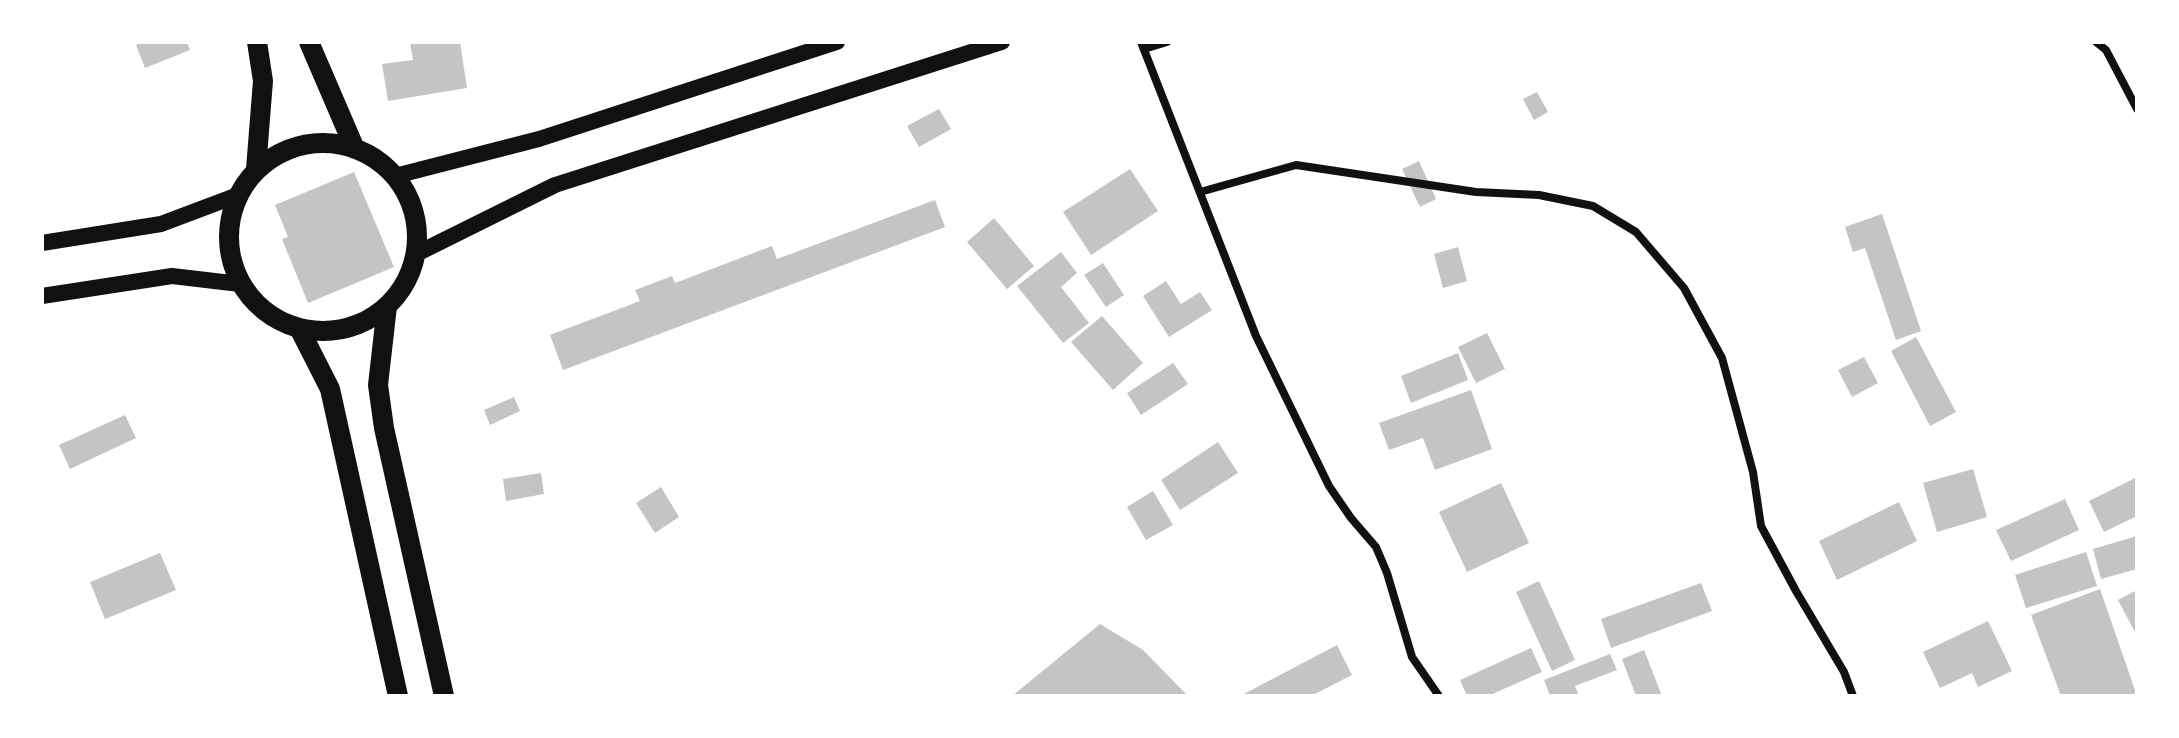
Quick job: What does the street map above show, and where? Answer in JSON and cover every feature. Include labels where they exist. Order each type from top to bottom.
[{"type":"main road","points":[[256,169],[263,81],[257,42]]},
{"type":"main road","points":[[309,42],[355,149]]},
{"type":"main road","points":[[395,176],[539,139],[837,42]]},
{"type":"main road","points":[[416,254],[555,185],[1002,42]]},
{"type":"main road","points":[[312,143],[343,144],[355,149],[372,155],[395,176],[410,199],[417,226],[416,254],[406,282],[387,306],[360,323],[330,331],[299,328],[275,319],[256,304],[240,284],[229,255],[228,224],[238,195],[256,169],[282,151],[312,143]]},
{"type":"main road","points":[[42,243],[161,224],[238,195]]},
{"type":"main road","points":[[42,296],[172,276],[240,284]]},
{"type":"main road","points":[[387,306],[378,385],[384,428],[444,696]]},
{"type":"main road","points":[[299,328],[330,389],[398,696]]},
{"type":"street","points":[[1167,42],[1142,46],[1256,336],[1329,486],[1376,547],[1412,657],[1439,696]]},
{"type":"street","points":[[2096,42],[2106,46],[2137,109]]},
{"type":"street","points":[[1200,192],[1296,165],[1476,192],[1539,195],[1593,206],[1636,232],[1684,288],[1722,358],[1753,472],[1761,526],[1844,672],[1853,696]]},
{"type":"building","points":[[144,42],[187,42],[190,50],[145,68],[136,45]]},
{"type":"building","points":[[460,42],[467,88],[388,101],[382,64],[413,60],[410,43]]},
{"type":"building","points":[[1537,92],[1548,112],[1534,120],[1523,99]]},
{"type":"building","points":[[939,109],[951,129],[919,147],[907,126]]},
{"type":"building","points":[[1419,161],[1436,199],[1420,207],[1402,169]]},
{"type":"building","points":[[1130,169],[1158,211],[1091,255],[1063,212]]},
{"type":"building","points":[[354,172],[394,267],[308,303],[282,239],[288,237],[275,205]]},
{"type":"building","points":[[935,200],[945,227],[563,370],[550,335],[640,301],[635,290],[672,276],[675,283],[772,246],[777,259]]},
{"type":"building","points":[[1882,214],[1921,331],[1896,340],[1865,248],[1853,252],[1845,227]]},
{"type":"building","points":[[994,218],[1034,266],[1007,289],[967,242]]},
{"type":"building","points":[[1458,247],[1467,281],[1443,288],[1434,254]]},
{"type":"building","points":[[1061,252],[1077,273],[1061,287],[1089,323],[1063,343],[1017,286]]},
{"type":"building","points":[[1103,263],[1124,295],[1106,307],[1084,275]]},
{"type":"building","points":[[1166,281],[1181,304],[1200,292],[1212,310],[1169,337],[1143,296]]},
{"type":"building","points":[[1102,316],[1143,363],[1113,390],[1071,342]]},
{"type":"building","points":[[1487,333],[1505,369],[1476,383],[1458,347]]},
{"type":"building","points":[[1916,337],[1956,412],[1930,426],[1891,351]]},
{"type":"building","points":[[1458,353],[1468,380],[1411,403],[1401,376]]},
{"type":"building","points":[[1864,357],[1878,383],[1852,397],[1838,370]]},
{"type":"building","points":[[1173,363],[1188,384],[1141,415],[1127,393]]},
{"type":"building","points":[[1471,390],[1492,449],[1435,470],[1423,438],[1389,450],[1379,423]]},
{"type":"building","points":[[514,397],[520,411],[490,425],[484,410]]},
{"type":"building","points":[[125,415],[136,438],[70,469],[59,445]]},
{"type":"building","points":[[1218,442],[1238,473],[1180,510],[1161,480]]},
{"type":"building","points":[[1973,469],[1987,517],[1937,532],[1923,483]]},
{"type":"building","points":[[541,473],[544,494],[506,501],[503,479]]},
{"type":"building","points":[[2137,477],[2137,516],[2104,532],[2089,501]]},
{"type":"building","points":[[1501,483],[1529,543],[1467,572],[1439,512]]},
{"type":"building","points":[[661,487],[679,517],[655,533],[636,503]]},
{"type":"building","points":[[1153,491],[1173,525],[1146,540],[1127,507]]},
{"type":"building","points":[[2065,499],[2079,530],[2011,561],[1996,530]]},
{"type":"building","points":[[1899,502],[1917,541],[1837,580],[1819,541]]},
{"type":"building","points":[[2137,536],[2137,569],[2101,579],[2093,549]]},
{"type":"building","points":[[2086,552],[2097,586],[2026,608],[2015,575]]},
{"type":"building","points":[[160,553],[176,590],[105,619],[90,582]]},
{"type":"building","points":[[1539,581],[1575,660],[1552,671],[1516,592]]},
{"type":"building","points":[[1701,583],[1712,611],[1611,648],[1601,619]]},
{"type":"building","points":[[2100,589],[2137,696],[2061,696],[2031,615]]},
{"type":"building","points":[[2137,590],[2137,636],[2118,600]]},
{"type":"building","points":[[1988,621],[2012,671],[1978,687],[1972,673],[1940,688],[1923,652]]},
{"type":"building","points":[[1100,624],[1143,650],[1188,696],[1012,696]]},
{"type":"building","points":[[1337,645],[1352,675],[1311,696],[1240,696]]},
{"type":"building","points":[[1531,648],[1542,672],[1488,696],[1467,696],[1460,680]]},
{"type":"building","points":[[1644,650],[1662,696],[1636,696],[1622,659]]},
{"type":"building","points":[[1610,654],[1617,670],[1575,686],[1579,696],[1550,696],[1544,680]]}]
